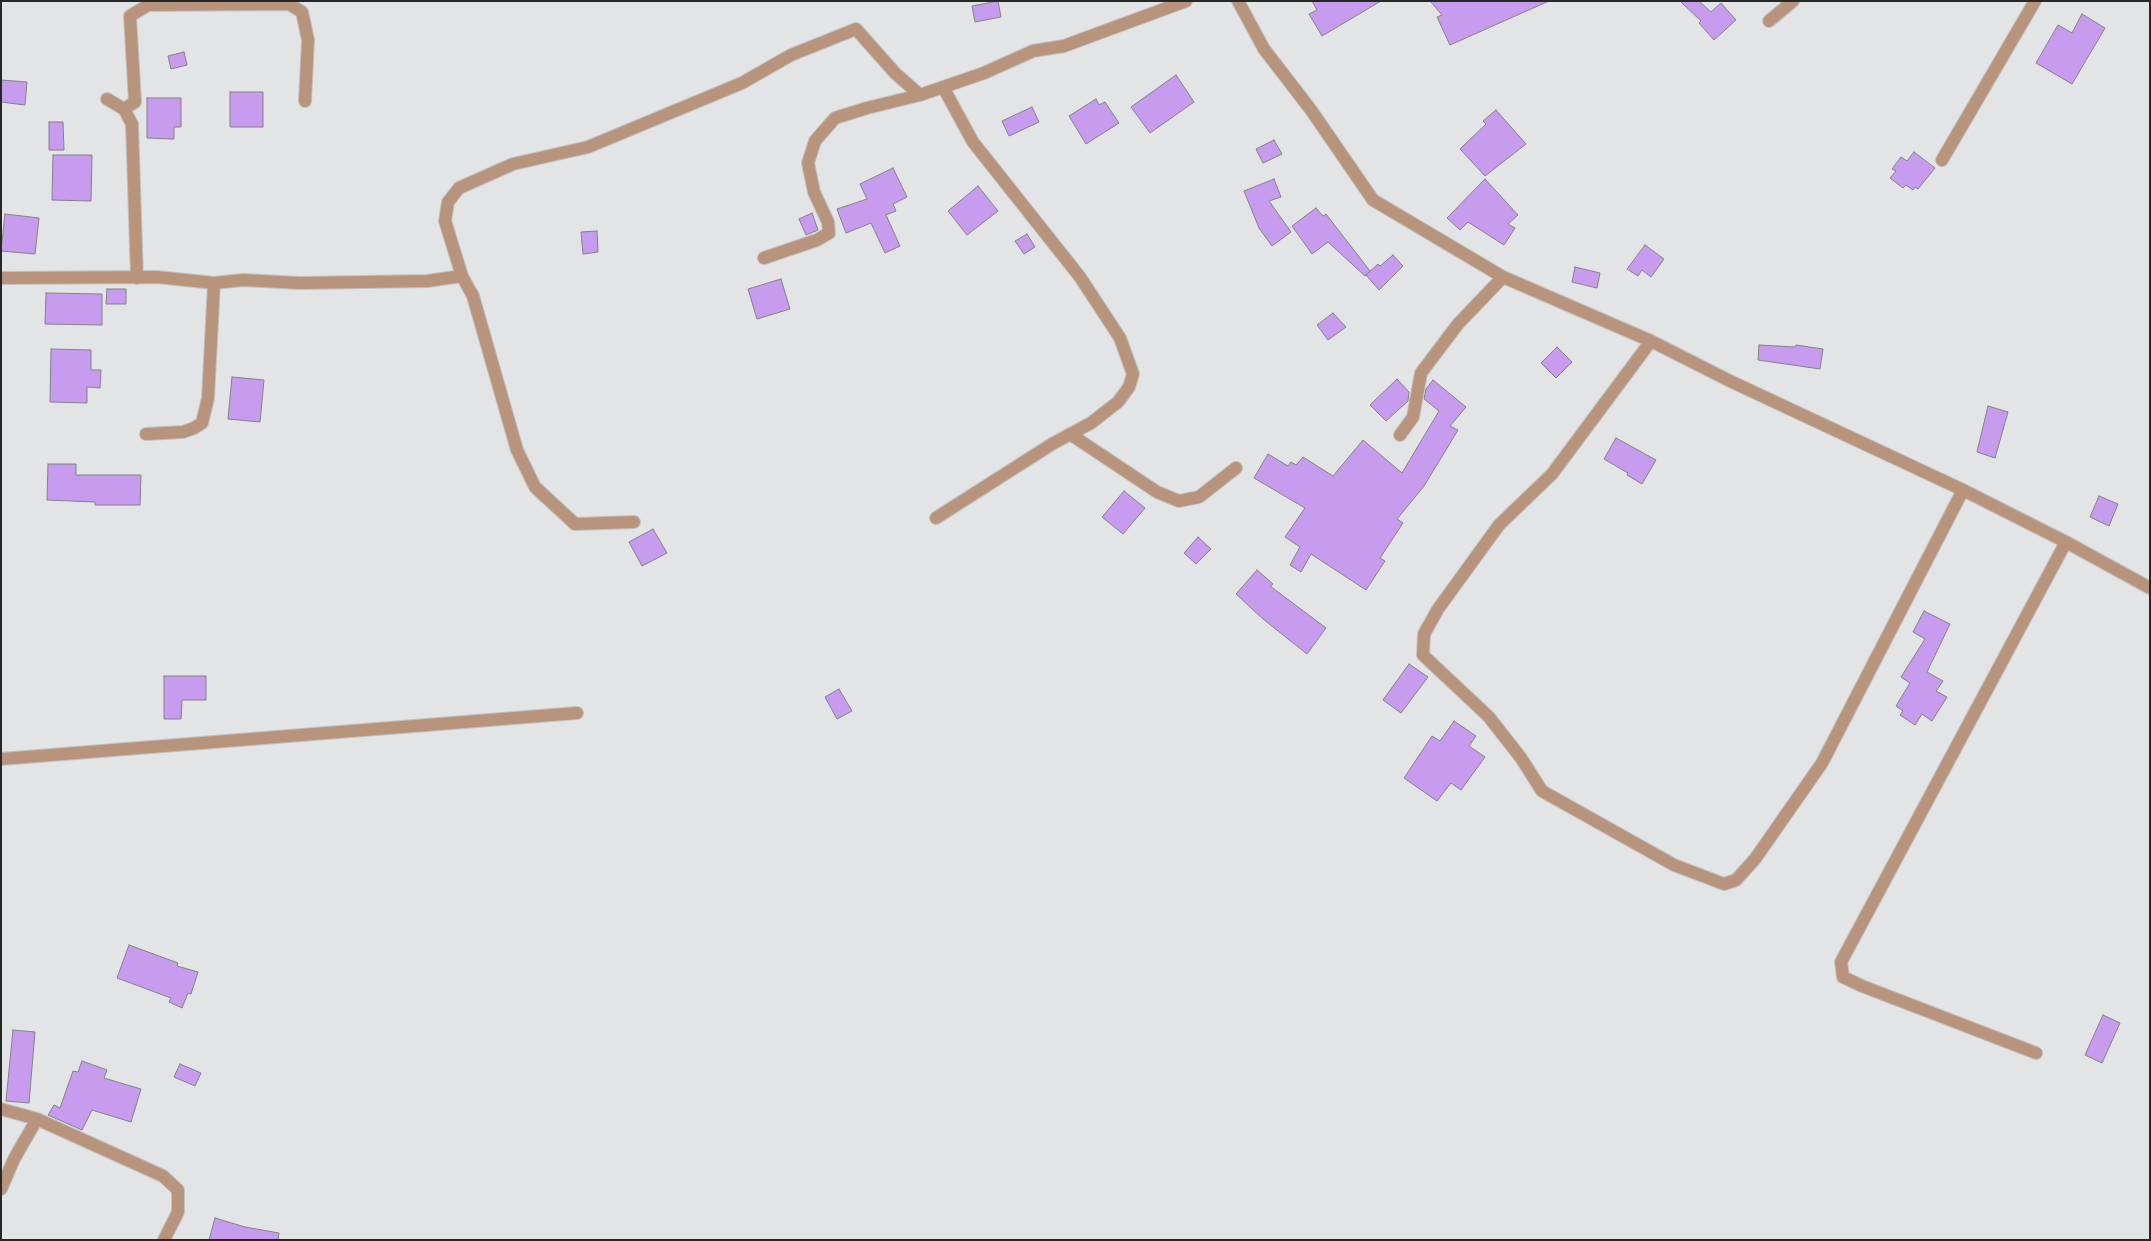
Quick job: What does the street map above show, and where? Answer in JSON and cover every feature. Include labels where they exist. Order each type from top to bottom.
[{"type":"street","points":[[764,258],[817,240],[829,233],[828,222],[814,192],[808,163],[815,141],[836,118],[920,95],[984,73],[1033,51],[1064,46],[1186,1]]},
{"type":"street","points":[[1238,1],[1264,49],[1311,110],[1373,200],[1503,276],[1650,341],[1730,381],[1963,490],[2066,542],[2150,588]]},
{"type":"street","points":[[1769,21],[1793,1]]},
{"type":"street","points":[[1942,160],[2035,1]]},
{"type":"street","points":[[124,110],[135,102],[130,16],[148,5],[289,4],[302,12],[308,40],[305,101]]},
{"type":"street","points":[[634,522],[575,524],[535,487],[517,450],[473,296],[462,276],[445,221],[448,202],[459,188],[513,164],[588,147],[742,83],[791,56],[856,29],[895,73],[920,95]]},
{"type":"street","points":[[936,518],[1070,434],[1091,423],[1118,402],[1129,387],[1133,374],[1120,338],[1080,277],[973,142],[943,87]]},
{"type":"street","points":[[107,99],[124,110],[132,124],[137,278]]},
{"type":"street","points":[[1,278],[156,277],[214,282],[243,280],[300,283],[427,281],[462,276]]},
{"type":"street","points":[[1400,435],[1413,417],[1422,373],[1458,324],[1503,276]]},
{"type":"street","points":[[146,434],[183,432],[202,423],[208,398],[214,282]]},
{"type":"street","points":[[1650,341],[1552,474],[1499,525],[1438,609],[1424,634],[1423,655],[1489,717],[1521,758],[1542,791],[1674,865],[1724,884],[1736,880],[1755,859],[1822,763],[1963,490]]},
{"type":"street","points":[[1070,434],[1157,492],[1179,501],[1200,497],[1236,468]]},
{"type":"street","points":[[2036,1053],[1862,986],[1843,977],[1841,962],[2066,542]]},
{"type":"street","points":[[1,759],[578,713]]},
{"type":"street","points":[[1,1109],[37,1119],[163,1176],[178,1190],[178,1212],[164,1240]]},
{"type":"street","points":[[1,1189],[14,1159],[37,1119]]},
{"type":"building","points":[[998,1],[1001,17],[975,22],[972,6]]},
{"type":"building","points":[[1312,1],[1381,1],[1322,36],[1309,14],[1317,10]]},
{"type":"building","points":[[1430,1],[1549,1],[1450,45],[1437,17],[1442,15]]},
{"type":"building","points":[[1680,1],[1699,1],[1711,12],[1721,3],[1736,20],[1714,40],[1699,23],[1701,21]]},
{"type":"building","points":[[2082,14],[2105,28],[2072,84],[2036,63],[2058,25],[2072,33]]},
{"type":"building","points":[[184,52],[187,65],[171,69],[168,56]]},
{"type":"building","points":[[1176,75],[1194,102],[1150,133],[1131,107]]},
{"type":"building","points":[[1,80],[27,82],[25,105],[1,102]]},
{"type":"building","points":[[230,92],[263,92],[263,127],[230,127]]},
{"type":"building","points":[[147,98],[181,98],[181,127],[174,127],[174,139],[147,138]]},
{"type":"building","points":[[1096,99],[1099,105],[1105,102],[1119,123],[1086,144],[1069,116]]},
{"type":"building","points":[[1032,107],[1039,122],[1009,136],[1002,121]]},
{"type":"building","points":[[1496,110],[1526,144],[1485,176],[1460,149],[1486,124],[1483,121]]},
{"type":"building","points":[[49,122],[63,122],[64,150],[49,150]]},
{"type":"building","points":[[1274,140],[1282,154],[1263,163],[1256,149]]},
{"type":"building","points":[[1914,152],[1935,168],[1918,189],[1915,187],[1913,190],[1906,185],[1903,188],[1890,178],[1896,171],[1892,169],[1901,157],[1907,161]]},
{"type":"building","points":[[53,155],[92,155],[91,201],[52,200]]},
{"type":"building","points":[[893,168],[907,197],[893,204],[896,211],[886,215],[900,246],[885,253],[871,223],[846,233],[837,209],[867,199],[860,184]]},
{"type":"building","points":[[1274,179],[1281,197],[1269,201],[1291,232],[1272,246],[1259,228],[1244,191]]},
{"type":"building","points":[[1485,179],[1518,215],[1508,224],[1515,228],[1504,245],[1468,222],[1460,230],[1447,218]]},
{"type":"building","points":[[978,186],[998,211],[967,235],[948,211]]},
{"type":"building","points":[[1316,208],[1323,216],[1326,214],[1370,271],[1365,276],[1328,242],[1312,254],[1292,226]]},
{"type":"building","points":[[812,213],[818,230],[806,235],[799,219]]},
{"type":"building","points":[[5,214],[39,218],[35,254],[1,251]]},
{"type":"building","points":[[597,231],[598,252],[583,254],[581,232]]},
{"type":"building","points":[[1027,234],[1035,247],[1024,254],[1015,241]]},
{"type":"building","points":[[1645,245],[1664,259],[1651,277],[1642,270],[1638,276],[1627,269]]},
{"type":"building","points":[[1393,255],[1403,266],[1379,290],[1366,275],[1378,264],[1380,266]]},
{"type":"building","points":[[1575,267],[1600,273],[1597,288],[1572,282]]},
{"type":"building","points":[[781,279],[790,309],[757,319],[748,289]]},
{"type":"building","points":[[107,289],[126,289],[126,304],[106,304]]},
{"type":"building","points":[[46,293],[102,294],[102,325],[45,324]]},
{"type":"building","points":[[1333,313],[1346,327],[1328,340],[1317,325]]},
{"type":"building","points":[[1759,345],[1795,347],[1796,345],[1823,349],[1820,369],[1758,360]]},
{"type":"building","points":[[1557,347],[1572,362],[1556,378],[1541,363]]},
{"type":"building","points":[[51,349],[91,350],[91,370],[101,370],[100,388],[87,387],[87,403],[50,402]]},
{"type":"building","points":[[232,377],[264,380],[260,422],[228,419]]},
{"type":"building","points":[[1397,379],[1409,392],[1408,401],[1386,421],[1370,405]]},
{"type":"building","points":[[1433,380],[1466,407],[1450,426],[1458,430],[1424,486],[1397,519],[1403,523],[1380,558],[1385,561],[1366,590],[1311,554],[1301,572],[1290,565],[1300,547],[1285,537],[1305,508],[1254,478],[1268,454],[1288,466],[1291,462],[1296,465],[1303,457],[1333,476],[1363,440],[1402,473],[1439,411],[1424,399],[1426,389]]},
{"type":"building","points":[[1988,406],[2008,412],[1995,458],[1977,452]]},
{"type":"building","points":[[1616,438],[1656,460],[1642,484],[1604,459]]},
{"type":"building","points":[[48,464],[76,464],[76,475],[141,475],[140,505],[95,505],[95,502],[47,500]]},
{"type":"building","points":[[1124,491],[1145,508],[1123,534],[1102,517]]},
{"type":"building","points":[[2099,496],[2118,504],[2109,526],[2090,517]]},
{"type":"building","points":[[653,529],[667,553],[642,566],[629,542]]},
{"type":"building","points":[[1198,537],[1211,549],[1196,564],[1184,553]]},
{"type":"building","points":[[1257,570],[1273,584],[1270,586],[1326,628],[1307,654],[1263,619],[1236,594]]},
{"type":"building","points":[[1924,611],[1950,624],[1927,672],[1943,681],[1936,691],[1947,697],[1932,721],[1922,714],[1915,725],[1900,715],[1903,711],[1896,706],[1910,683],[1901,677],[1925,639],[1913,632]]},
{"type":"building","points":[[1409,664],[1428,677],[1401,713],[1383,700]]},
{"type":"building","points":[[164,676],[206,676],[206,700],[182,700],[181,719],[164,719]]},
{"type":"building","points":[[839,689],[852,711],[837,719],[825,697]]},
{"type":"building","points":[[1454,721],[1476,736],[1469,746],[1485,757],[1461,790],[1451,783],[1437,801],[1404,778],[1432,736],[1440,741]]},
{"type":"building","points":[[129,945],[178,963],[177,966],[198,972],[191,994],[188,993],[182,1008],[169,1002],[171,998],[117,978]]},
{"type":"building","points":[[2103,1015],[2120,1023],[2102,1063],[2085,1055]]},
{"type":"building","points":[[13,1030],[35,1032],[29,1103],[6,1101]]},
{"type":"building","points":[[82,1061],[107,1070],[104,1078],[141,1089],[131,1122],[92,1110],[82,1130],[48,1115],[54,1105],[60,1108],[73,1071],[78,1072]]},
{"type":"building","points":[[180,1064],[201,1073],[195,1086],[174,1077]]},
{"type":"building","points":[[215,1218],[245,1227],[279,1233],[278,1240],[209,1240]]}]
